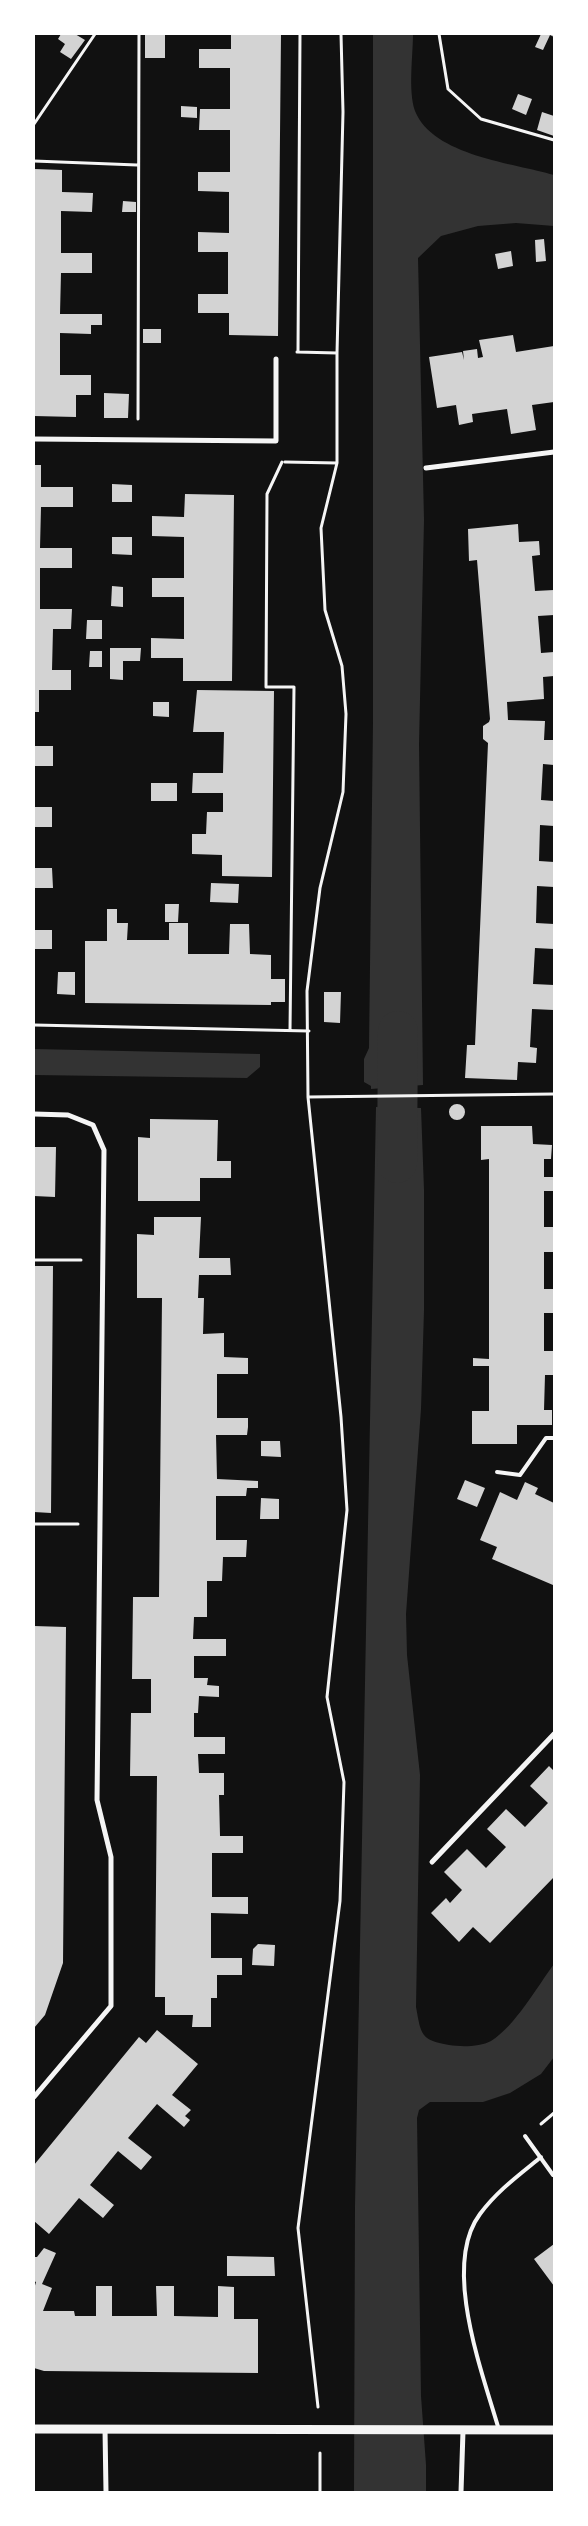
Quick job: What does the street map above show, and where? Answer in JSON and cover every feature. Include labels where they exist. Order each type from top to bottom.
[{"type":"street","points":[[34,439],[276,441],[276,359]]},
{"type":"street","points":[[426,468],[554,452]]},
{"type":"street","points":[[34,1114],[68,1115],[93,1125],[104,1150],[97,1800],[111,1857],[111,2006],[34,2097]]},
{"type":"street","points":[[432,1862],[554,1734]]},
{"type":"street","points":[[34,2429],[554,2430]]},
{"type":"street","points":[[105,2429],[106,2492]]},
{"type":"street","points":[[461,2492],[463,2430]]},
{"type":"lane","points":[[497,1472],[520,1475],[546,1438],[554,1438]]},
{"type":"lane","points":[[525,2136],[554,2175]]},
{"type":"lane","points":[[499,2430],[468,2324],[464,2283],[467,2245],[479,2215],[503,2187],[541,2158]]},
{"type":"path","points":[[34,124],[95,34]]},
{"type":"path","points":[[138,440],[137,165],[139,34]]},
{"type":"path","points":[[298,352],[300,34]]},
{"type":"path","points":[[320,2492],[320,2431],[298,2228],[340,1901],[344,1782],[327,1697],[347,1510],[341,1417],[308,1097],[309,1031],[307,991],[320,888],[343,792],[346,714],[342,666],[325,610],[321,528],[336,462],[343,112],[341,34]]},
{"type":"path","points":[[439,34],[448,89],[481,119],[554,140]]},
{"type":"path","points":[[34,162],[137,165]]},
{"type":"path","points":[[276,359],[298,352],[337,353]]},
{"type":"path","points":[[276,441],[283,462],[267,494],[266,687],[294,687],[290,1030]]},
{"type":"path","points":[[283,462],[336,462]]},
{"type":"path","points":[[34,1025],[309,1031]]},
{"type":"path","points":[[308,1097],[554,1094]]},
{"type":"path","points":[[34,1260],[103,1260]]},
{"type":"path","points":[[34,1524],[101,1524]]},
{"type":"shaded area","points":[[373,34],[413,34],[411,83],[415,111],[424,126],[439,138],[456,148],[476,155],[554,175],[554,226],[516,223],[478,226],[441,236],[418,258],[424,520],[419,744],[423,1085],[371,1089],[371,1086],[364,1082],[364,1059],[369,1048],[373,722]]},
{"type":"shaded area","points":[[34,1049],[260,1054],[260,1067],[247,1078],[34,1075]]},
{"type":"shaded area","points":[[376,1107],[421,1108],[424,1190],[424,1310],[421,1409],[406,1614],[407,1655],[420,1775],[416,2007],[423,2034],[432,2041],[449,2045],[470,2046],[491,2041],[509,2026],[554,1964],[554,2057],[541,2074],[510,2093],[483,2102],[430,2102],[419,2110],[417,2118],[421,2396],[426,2492],[354,2492],[355,2206]]},
{"type":"building","points":[[61,34],[75,34],[85,40],[71,59],[60,52],[65,44],[58,39]]},
{"type":"building","points":[[145,34],[165,34],[165,58],[145,58]]},
{"type":"building","points":[[231,34],[281,34],[278,336],[229,335],[229,313],[198,313],[198,294],[228,294],[228,252],[198,252],[198,232],[229,233],[229,192],[198,191],[198,172],[230,172],[230,130],[199,130],[200,109],[230,109],[230,68],[199,68],[199,49],[231,49]]},
{"type":"building","points":[[541,34],[554,34],[554,37],[550,35],[543,50],[535,47]]},
{"type":"building","points":[[518,94],[532,99],[526,115],[512,109]]},
{"type":"building","points":[[181,106],[197,107],[197,118],[181,117]]},
{"type":"building","points":[[542,112],[554,116],[554,136],[537,130]]},
{"type":"building","points":[[34,169],[62,170],[62,192],[93,193],[92,212],[61,211],[61,253],[92,253],[92,273],[61,273],[60,314],[102,314],[102,325],[91,325],[91,334],[60,333],[60,375],[91,375],[91,395],[76,395],[76,417],[34,416]]},
{"type":"building","points":[[123,201],[136,202],[136,212],[122,212]]},
{"type":"building","points":[[544,239],[546,261],[536,262],[535,240]]},
{"type":"building","points":[[511,251],[513,266],[498,269],[495,254]]},
{"type":"building","points":[[143,329],[161,329],[161,343],[143,343]]},
{"type":"building","points":[[513,335],[516,352],[554,346],[554,402],[532,405],[536,430],[511,434],[507,409],[472,414],[473,422],[459,425],[456,405],[437,408],[429,357],[462,352],[464,360],[463,351],[477,349],[478,358],[483,357],[479,340]]},
{"type":"building","points":[[104,393],[129,394],[128,418],[104,418]]},
{"type":"building","points":[[34,465],[41,465],[41,487],[73,487],[73,507],[41,507],[40,548],[72,548],[72,568],[40,568],[40,609],[72,609],[71,629],[53,629],[52,670],[71,670],[71,690],[39,690],[39,712],[34,712]]},
{"type":"building","points":[[112,484],[132,485],[132,502],[112,502]]},
{"type":"building","points":[[185,494],[234,495],[232,681],[183,681],[183,658],[151,658],[151,638],[184,639],[184,597],[152,597],[152,578],[184,578],[184,537],[152,536],[152,516],[184,517]]},
{"type":"building","points":[[518,524],[519,542],[539,541],[540,555],[532,556],[535,591],[554,590],[554,615],[538,616],[541,653],[554,652],[554,676],[543,677],[544,699],[507,702],[508,720],[545,721],[544,740],[554,740],[554,765],[543,764],[541,800],[554,801],[554,826],[540,825],[539,861],[554,862],[554,887],[537,886],[536,923],[554,924],[554,949],[535,948],[533,984],[554,985],[554,1010],[532,1009],[530,1047],[537,1048],[536,1063],[518,1062],[517,1080],[465,1078],[467,1045],[475,1045],[488,743],[483,739],[483,726],[490,719],[477,560],[469,561],[468,529]]},
{"type":"building","points":[[112,537],[132,537],[132,555],[112,554]]},
{"type":"building","points":[[112,586],[123,587],[123,607],[111,606]]},
{"type":"building","points":[[87,620],[102,620],[102,639],[86,639]]},
{"type":"building","points":[[110,648],[141,648],[140,661],[123,661],[123,680],[110,679]]},
{"type":"building","points":[[90,651],[102,651],[102,667],[89,667]]},
{"type":"building","points":[[197,690],[274,691],[272,877],[222,876],[222,855],[192,854],[192,834],[206,834],[207,812],[223,812],[223,793],[192,793],[193,773],[223,773],[224,732],[193,732]]},
{"type":"building","points":[[153,702],[169,702],[169,717],[153,716]]},
{"type":"building","points":[[34,746],[53,746],[53,766],[34,766]]},
{"type":"building","points":[[151,783],[177,783],[177,801],[151,801]]},
{"type":"building","points":[[34,807],[52,807],[52,827],[34,827]]},
{"type":"building","points":[[34,868],[52,868],[53,888],[34,888]]},
{"type":"building","points":[[211,883],[239,884],[238,903],[210,902]]},
{"type":"building","points":[[165,904],[179,904],[178,922],[165,922]]},
{"type":"building","points":[[107,909],[117,909],[117,923],[128,923],[127,940],[169,940],[169,923],[188,923],[188,954],[229,954],[230,924],[249,924],[250,954],[271,955],[271,979],[285,979],[285,1002],[271,1002],[271,1005],[85,1003],[85,941],[107,941]]},
{"type":"building","points":[[34,930],[52,930],[52,949],[34,949]]},
{"type":"building","points":[[58,972],[75,972],[75,995],[57,994]]},
{"type":"building","points":[[324,992],[341,992],[340,1023],[324,1022]]},
{"type":"building","points":[[454,1104],[460,1104],[465,1109],[463,1118],[454,1120],[449,1115],[449,1109]]},
{"type":"building","points":[[150,1119],[218,1120],[217,1161],[231,1161],[231,1178],[200,1178],[200,1201],[138,1201],[138,1137],[150,1138]]},
{"type":"building","points":[[481,1126],[532,1126],[533,1144],[552,1145],[551,1159],[544,1159],[544,1177],[554,1177],[554,1191],[544,1191],[544,1227],[554,1227],[554,1252],[544,1252],[544,1289],[554,1289],[554,1313],[544,1313],[544,1351],[554,1351],[554,1375],[545,1375],[544,1410],[552,1410],[552,1425],[517,1425],[517,1444],[472,1444],[472,1411],[489,1411],[489,1366],[473,1366],[473,1358],[489,1359],[489,1159],[481,1160]]},
{"type":"building","points":[[34,1147],[56,1147],[55,1197],[34,1196]]},
{"type":"building","points":[[154,1217],[201,1217],[199,1258],[230,1258],[231,1275],[199,1275],[198,1298],[204,1298],[203,1334],[224,1333],[224,1357],[248,1358],[248,1374],[217,1374],[217,1418],[248,1418],[248,1427],[247,1435],[216,1435],[217,1479],[258,1481],[258,1488],[247,1488],[246,1496],[216,1496],[216,1540],[247,1540],[246,1557],[223,1557],[222,1581],[207,1581],[207,1617],[194,1617],[193,1639],[226,1639],[226,1656],[194,1656],[194,1678],[208,1678],[207,1685],[219,1686],[219,1697],[199,1696],[198,1713],[194,1713],[194,1737],[225,1737],[225,1754],[198,1754],[199,1773],[224,1773],[224,1795],[219,1795],[220,1836],[243,1836],[243,1853],[212,1853],[212,1897],[248,1897],[248,1914],[211,1913],[211,1958],[242,1958],[242,1975],[217,1975],[217,1998],[211,1998],[211,2027],[192,2027],[193,2015],[165,2015],[165,1997],[155,1997],[157,1776],[130,1776],[131,1713],[151,1713],[151,1679],[132,1679],[133,1597],[159,1597],[162,1298],[137,1298],[137,1234],[154,1235]]},
{"type":"building","points":[[34,1266],[53,1266],[51,1513],[34,1512]]},
{"type":"building","points":[[261,1441],[280,1441],[281,1457],[261,1456]]},
{"type":"building","points":[[465,1480],[485,1488],[477,1507],[457,1499]]},
{"type":"building","points":[[525,1482],[538,1488],[535,1494],[554,1503],[553,1585],[492,1559],[497,1547],[480,1540],[500,1492],[517,1500]]},
{"type":"building","points":[[261,1498],[279,1499],[279,1519],[260,1519]]},
{"type":"building","points":[[34,1626],[66,1627],[63,1963],[45,2015],[34,2028]]},
{"type":"building","points":[[549,1766],[554,1771],[554,1877],[490,1943],[473,1927],[459,1942],[431,1913],[446,1898],[450,1903],[462,1890],[444,1872],[467,1849],[486,1868],[506,1847],[487,1829],[506,1809],[525,1827],[548,1803],[530,1786]]},
{"type":"building","points":[[258,1944],[275,1945],[274,1966],[252,1965],[253,1949]]},
{"type":"building","points":[[157,2030],[198,2064],[172,2095],[191,2110],[185,2116],[190,2120],[184,2127],[157,2104],[128,2138],[152,2157],[141,2170],[118,2151],[90,2185],[114,2205],[103,2218],[79,2198],[49,2234],[34,2221],[34,2165],[139,2037],[146,2043]]},
{"type":"building","points":[[554,2244],[554,2286],[534,2259]]},
{"type":"building","points":[[44,2248],[56,2253],[42,2284],[52,2288],[43,2311],[74,2311],[75,2316],[96,2316],[96,2286],[112,2286],[112,2316],[157,2316],[156,2286],[174,2286],[174,2316],[218,2317],[218,2286],[234,2287],[234,2319],[258,2319],[258,2373],[44,2371],[34,2368],[34,2289],[36,2282],[34,2281],[34,2257],[37,2257]]},
{"type":"building","points":[[227,2256],[274,2257],[275,2276],[227,2276]]},
{"type":"waterway","points":[[397,1163],[398,1031]]}]
